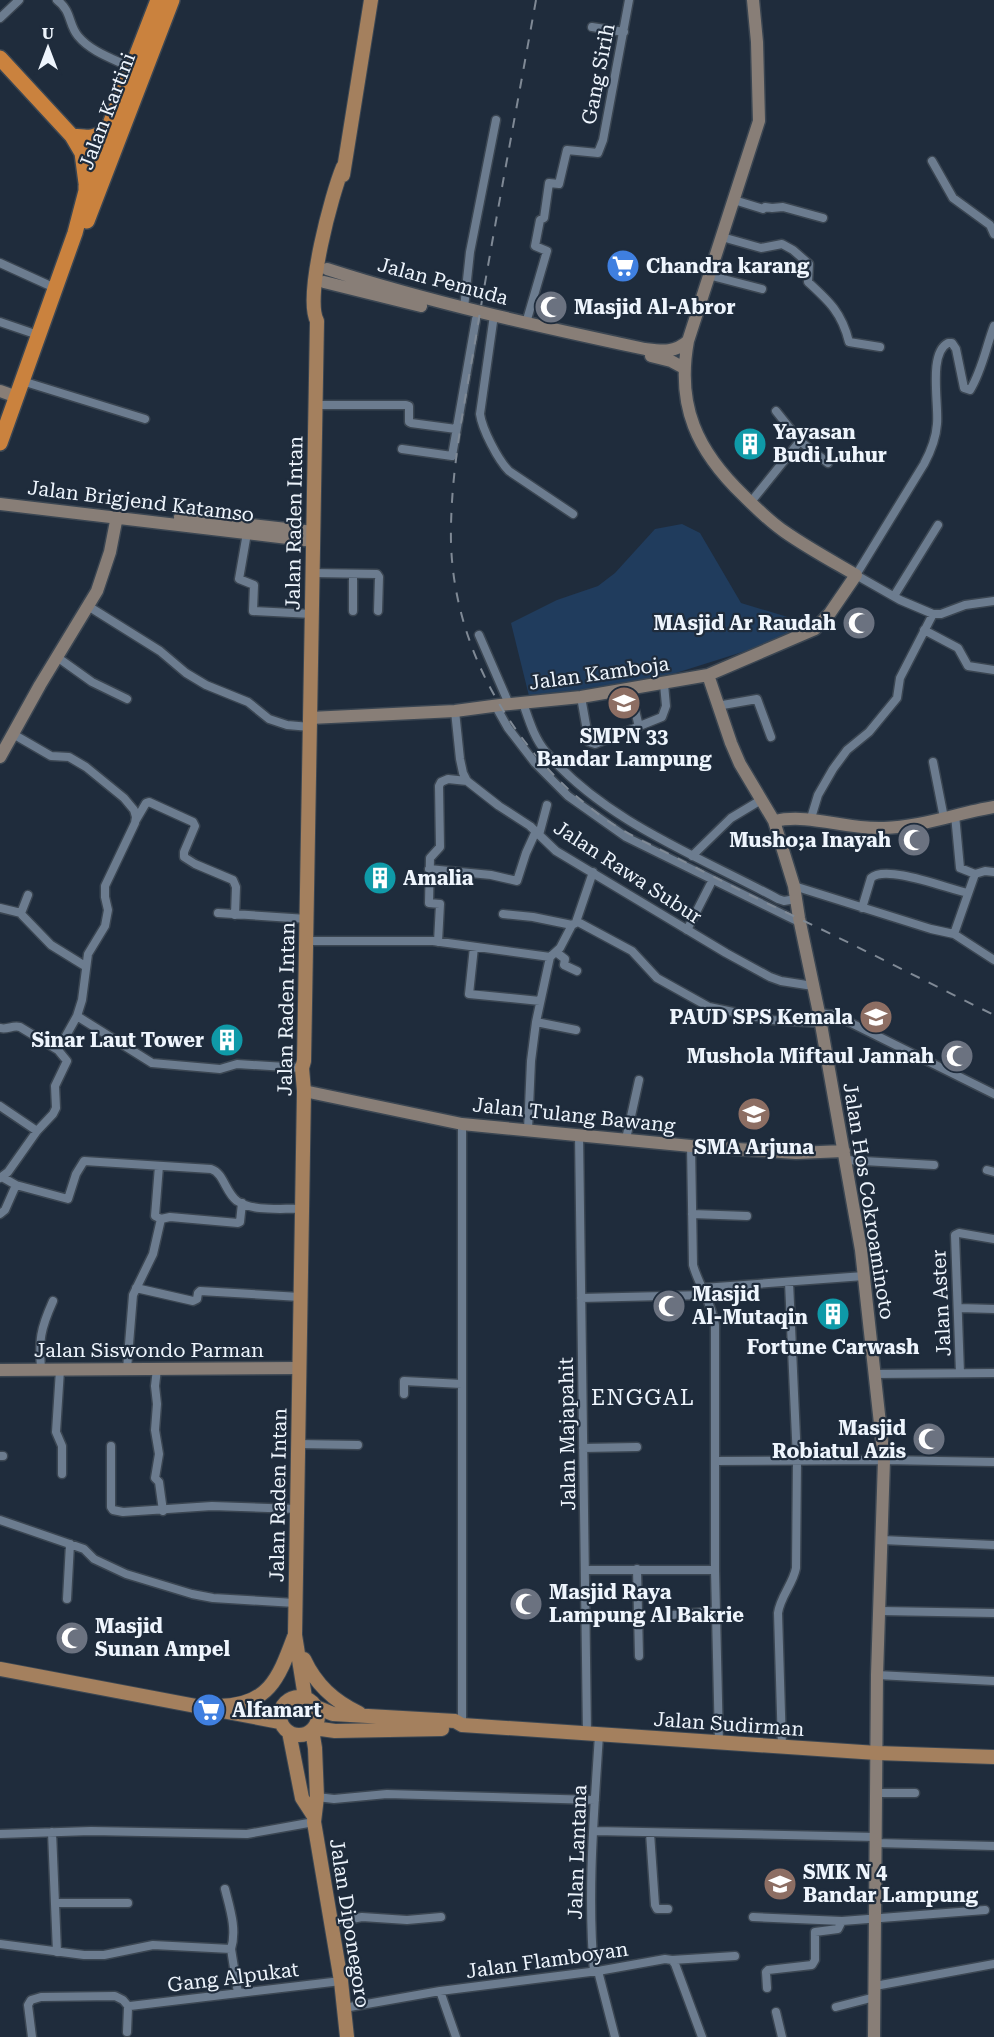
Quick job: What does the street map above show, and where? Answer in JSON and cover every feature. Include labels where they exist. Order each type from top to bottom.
[{"type":"highway","name":"Jalan Kartini","points":[[0,443],[75,233],[86,186],[158,0]]},
{"type":"highway","name":"Jalan Kartini","points":[[75,233],[86,224],[172,0]]},
{"type":"highway","points":[[0,58],[72,136],[82,153],[86,186]]},
{"type":"highway","points":[[72,136],[93,138],[109,128]]},
{"type":"main road","name":"Jalan Raden Intan","points":[[317,321],[321,315],[342,191],[343,167],[371,0]]},
{"type":"main road","name":"Jalan Raden Intan","points":[[305,1697],[296,1639],[295,1604],[304,1091],[302,1068],[307,919],[317,321],[314,315],[317,270],[333,191],[343,167]]},
{"type":"main road","points":[[196,1706],[227,1706],[246,1703],[262,1695],[273,1685],[296,1639]]},
{"type":"main road","points":[[296,1639],[310,1672],[324,1691],[345,1707],[368,1718]]},
{"type":"main road","points":[[0,1670],[196,1706],[285,1727],[297,1735],[305,1734],[313,1729],[318,1721],[316,1707],[305,1697],[299,1696],[287,1700],[280,1710],[285,1727]]},
{"type":"main road","name":"Jalan Sudirman","points":[[316,1707],[333,1714],[368,1718],[455,1721],[461,1725],[877,1753],[994,1757]]},
{"type":"main road","name":"Jalan Sudirman","points":[[313,1729],[335,1731],[456,1729],[461,1725]]},
{"type":"main road","name":"Jalan Diponegoro","points":[[285,1727],[302,1798],[314,1819]]},
{"type":"main road","name":"Jalan Diponegoro","points":[[313,1729],[317,1797],[314,1819],[341,1981],[347,2037]]},
{"type":"street","points":[[0,18],[19,0]]},
{"type":"street","points":[[57,0],[67,10],[77,35],[84,42],[132,68]]},
{"type":"street","name":"Gang Sirih","points":[[526,323],[547,251],[535,246],[540,219],[544,218],[549,183],[559,184],[567,150],[598,153],[629,0]]},
{"type":"street","points":[[753,0],[760,115],[688,341],[684,368],[689,412],[700,442],[718,470],[750,503],[785,532],[894,596],[933,614],[941,614],[964,605],[994,601]]},
{"type":"street","points":[[592,27],[624,32]]},
{"type":"street","points":[[464,308],[470,252],[496,120]]},
{"type":"street","points":[[932,160],[953,198],[990,225],[994,234]]},
{"type":"street","points":[[734,200],[763,209],[783,207],[823,218]]},
{"type":"street","points":[[722,237],[752,247],[761,248],[782,244],[793,250],[809,264],[808,282],[833,306],[845,324],[849,342],[880,347]]},
{"type":"street","points":[[0,263],[55,288]]},
{"type":"street","points":[[708,275],[762,289]]},
{"type":"street","name":"Jalan Pemuda","points":[[326,276],[450,309],[476,319],[548,336],[662,358],[684,368]]},
{"type":"street","name":"Jalan Pemuda","points":[[450,309],[464,308],[493,322],[526,323],[661,351],[676,349],[688,341]]},
{"type":"street","points":[[402,449],[452,456],[476,319]]},
{"type":"street","points":[[0,322],[38,335]]},
{"type":"street","points":[[493,322],[480,414],[481,422],[501,463],[509,471],[573,514]]},
{"type":"street","points":[[856,575],[924,464],[932,447],[937,422],[936,363],[940,349],[952,343],[956,349],[964,388],[970,390],[980,373],[983,356],[994,326]]},
{"type":"street","points":[[22,381],[145,419]]},
{"type":"street","points":[[0,391],[16,397]]},
{"type":"street","points":[[315,405],[406,405],[410,409],[409,422],[411,423],[456,429]]},
{"type":"street","points":[[776,411],[800,441],[828,463]]},
{"type":"street","points":[[750,503],[800,441]]},
{"type":"street","name":"Jalan Brigjend Katamso","points":[[0,496],[49,506]]},
{"type":"street","name":"Jalan Brigjend Katamso","points":[[0,504],[49,506],[313,536]]},
{"type":"street","points":[[0,757],[88,606],[102,576],[117,514]]},
{"type":"street","name":"Jalan Brigjend Katamso","points":[[117,514],[247,533],[313,536]]},
{"type":"street","points":[[894,596],[938,525]]},
{"type":"street","points":[[247,533],[239,579],[254,585],[253,611],[312,614]]},
{"type":"street","points":[[312,573],[376,574],[379,577],[378,611]]},
{"type":"street","points":[[353,574],[353,611]]},
{"type":"street","name":"Jalan Kamboja","points":[[310,722],[455,711],[631,692],[708,675],[819,626],[856,575]]},
{"type":"street","points":[[88,606],[160,651],[186,673],[206,685],[248,702],[269,719],[287,725],[310,722]]},
{"type":"street","points":[[811,818],[825,781],[847,750],[869,732],[897,698],[900,678],[933,614]]},
{"type":"street","points":[[924,630],[958,648],[968,666],[994,670]]},
{"type":"street","points":[[479,635],[509,704]]},
{"type":"street","points":[[57,657],[92,682],[127,699]]},
{"type":"street","name":"Jalan Hos Cokroaminoto","points":[[708,675],[717,706],[736,753],[774,821],[794,886],[845,1156],[864,1276],[884,1460],[878,1675],[874,2037]]},
{"type":"street","points":[[580,697],[590,744],[595,744],[662,717],[666,706],[664,684]]},
{"type":"street","points":[[717,706],[757,699],[771,736]]},
{"type":"street","points":[[523,703],[531,728],[545,751],[576,782],[608,807],[692,856],[778,899],[784,901],[796,899]]},
{"type":"street","points":[[495,705],[508,728],[535,763],[568,795],[606,823],[626,837],[801,923]]},
{"type":"street","points":[[635,710],[639,727]]},
{"type":"street","points":[[455,711],[460,759],[467,781]]},
{"type":"street","points":[[13,734],[51,756],[69,757],[86,767],[124,798],[134,810],[136,820]]},
{"type":"street","points":[[933,762],[950,816],[960,868],[975,874],[985,871],[994,872]]},
{"type":"street","points":[[438,942],[440,904],[429,903],[429,868],[430,858],[440,847],[440,784],[448,779],[467,781]]},
{"type":"street","name":"Jalan Rawa Subur","points":[[467,781],[538,833],[556,851],[687,930],[770,977],[813,986]]},
{"type":"street","points":[[692,856],[731,818],[761,800]]},
{"type":"street","points":[[58,1050],[77,1016],[82,1000],[85,966],[90,950],[103,930],[108,916],[105,886],[146,803],[149,802],[193,822],[195,826],[184,857],[233,880],[236,887],[236,915]]},
{"type":"street","points":[[429,868],[491,875],[516,881],[538,833],[547,805]]},
{"type":"street","points":[[774,821],[788,818],[811,818],[855,827],[886,828],[994,807]]},
{"type":"street","points":[[528,1130],[531,1061],[540,1001],[553,954],[574,923],[593,872]]},
{"type":"street","points":[[862,908],[871,878],[882,873],[900,874],[968,894]]},
{"type":"street","points":[[954,934],[975,874]]},
{"type":"street","points":[[687,930],[710,885]]},
{"type":"street","points":[[794,886],[954,934],[994,960]]},
{"type":"street","points":[[21,913],[28,895]]},
{"type":"street","points":[[0,908],[21,913],[51,945],[85,966]]},
{"type":"street","points":[[218,913],[307,919]]},
{"type":"street","points":[[503,914],[574,923],[632,951],[657,978],[709,1007],[772,1020],[820,1018],[835,1015],[994,1094]]},
{"type":"street","points":[[306,941],[438,942],[553,954],[565,959],[564,965],[577,971]]},
{"type":"street","points":[[474,947],[469,994],[540,1001]]},
{"type":"street","points":[[77,1016],[152,1063],[220,1070],[237,1064],[302,1068]]},
{"type":"street","points":[[537,1022],[576,1030]]},
{"type":"street","points":[[0,1028],[6,1030],[16,1026],[20,1027],[58,1050],[67,1061],[55,1086],[56,1108],[1,1177],[16,1185],[68,1199],[75,1174],[84,1161],[215,1170],[219,1173],[230,1194],[242,1203],[255,1207],[302,1209]]},
{"type":"street","points":[[626,1139],[639,1080]]},
{"type":"street","name":"Jalan Tulang Bawang","points":[[304,1091],[462,1124],[691,1146],[845,1156]]},
{"type":"street","points":[[0,1106],[37,1131]]},
{"type":"street","points":[[461,1725],[462,1124]]},
{"type":"street","name":"Jalan Majapahit","points":[[579,1134],[585,1570],[593,1734]]},
{"type":"street","points":[[691,1146],[693,1265],[713,1312],[715,1325],[714,1570],[719,1743]]},
{"type":"street","points":[[845,1156],[934,1165]]},
{"type":"street","points":[[159,1166],[155,1216],[161,1219],[170,1217],[238,1223],[242,1203]]},
{"type":"street","points":[[0,1214],[5,1210],[16,1185]]},
{"type":"street","points":[[692,1214],[747,1216]]},
{"type":"street","points":[[127,1369],[132,1303],[136,1288],[153,1254],[161,1219]]},
{"type":"street","name":"Jalan Aster","points":[[960,1373],[955,1235],[959,1233],[994,1239]]},
{"type":"street","points":[[581,1298],[704,1292],[864,1276]]},
{"type":"street","points":[[782,1747],[778,1613],[796,1568],[797,1460],[789,1282]]},
{"type":"street","points":[[136,1288],[193,1301],[197,1299],[200,1291],[300,1297]]},
{"type":"street","points":[[41,1370],[39,1337],[53,1301]]},
{"type":"street","points":[[959,1308],[994,1309]]},
{"type":"street","name":"Jalan Siswondo Parman","points":[[0,1370],[299,1368]]},
{"type":"street","points":[[157,1369],[155,1386],[158,1404],[155,1430],[159,1454],[155,1478],[159,1482],[163,1511]]},
{"type":"street","points":[[60,1370],[56,1432],[62,1446],[62,1474]]},
{"type":"street","points":[[874,1374],[994,1373]]},
{"type":"street","points":[[404,1394],[404,1381],[462,1384]]},
{"type":"street","points":[[298,1444],[358,1445]]},
{"type":"street","points":[[111,1446],[111,1507],[113,1510],[163,1511],[212,1506],[297,1509]]},
{"type":"street","points":[[583,1448],[637,1447]]},
{"type":"street","points":[[715,1461],[994,1462]]},
{"type":"street","points":[[0,1520],[84,1549],[104,1565],[126,1574],[192,1594],[213,1598],[295,1604]]},
{"type":"street","points":[[882,1540],[994,1545]]},
{"type":"street","points":[[67,1599],[70,1544]]},
{"type":"street","points":[[637,1569],[639,1656]]},
{"type":"street","points":[[585,1570],[714,1570]]},
{"type":"street","points":[[672,1616],[716,1611]]},
{"type":"street","points":[[881,1611],[994,1613]]},
{"type":"street","points":[[878,1675],[994,1681]]},
{"type":"street","name":"Jalan Lantana","points":[[593,1734],[595,1831],[591,1865],[590,1920],[596,1971],[615,2037]]},
{"type":"street","points":[[877,1793],[915,1793]]},
{"type":"street","points":[[317,1797],[334,1799],[387,1794],[595,1800]]},
{"type":"street","points":[[0,1834],[91,1831],[247,1834],[314,1819]]},
{"type":"street","points":[[595,1831],[994,1846]]},
{"type":"street","points":[[52,1832],[57,1952]]},
{"type":"street","points":[[650,1833],[655,1905],[657,1909],[668,1909]]},
{"type":"street","points":[[225,1889],[231,1910],[234,1938],[231,1949],[238,1993]]},
{"type":"street","points":[[55,1903],[128,1903]]},
{"type":"street","points":[[753,1917],[842,1921],[985,1910]]},
{"type":"street","points":[[332,1923],[362,1917],[406,1920],[441,1917]]},
{"type":"street","points":[[767,1988],[766,1972],[768,1970],[812,1965],[815,1960],[815,1932],[838,1929],[842,1921]]},
{"type":"street","points":[[0,1944],[84,1956],[104,1955],[153,1945],[231,1949]]},
{"type":"street","name":"Jalan Flamboyan","points":[[344,2008],[440,1991],[596,1971],[665,1959],[735,1956]]},
{"type":"street","points":[[672,1960],[699,2036]]},
{"type":"street","points":[[836,2007],[875,1992],[994,1964]]},
{"type":"street","name":"Gang Alpukat","points":[[129,2007],[341,1981]]},
{"type":"street","points":[[440,1991],[456,2037]]},
{"type":"street","points":[[32,2037],[28,2005],[31,2000],[40,1996],[115,1996],[129,2007],[127,2032]]},
{"type":"street","points":[[776,2012],[782,2037]]},
{"type":"shaded area","points":[[682,524],[700,533],[741,603],[801,621],[795,630],[752,649],[641,684],[529,696],[511,623],[557,600],[598,586],[615,573],[655,529]]},
{"type":"tunnel","points":[[632,695],[635,710]]},
{"type":"railway","points":[[536,0],[461,422],[454,475],[451,527],[453,571],[461,613],[475,655],[494,694],[517,732],[545,766],[576,796],[611,823],[634,837],[994,1015]]},
{"type":"place","name":"Chandra karang","points":[[623,266]]},
{"type":"place","name":"Masjid Al-Abror","points":[[551,307]]},
{"type":"place","name":"Yayasan Budi Luhur","points":[[750,444]]},
{"type":"place","name":"MAsjid Ar Raudah","points":[[859,623]]},
{"type":"place","name":"SMPN 33 Bandar Lampung","points":[[624,703]]},
{"type":"place","name":"Musho;a Inayah","points":[[914,840]]},
{"type":"place","name":"Amalia","points":[[380,878]]},
{"type":"place","name":"PAUD SPS Kemala","points":[[876,1017]]},
{"type":"place","name":"Sinar Laut Tower","points":[[227,1040]]},
{"type":"place","name":"Mushola Miftaul Jannah","points":[[957,1056]]},
{"type":"place","name":"SMA Arjuna","points":[[754,1114]]},
{"type":"place","name":"Masjid Al-Mutaqin","points":[[669,1306]]},
{"type":"place","name":"Fortune Carwash","points":[[833,1314]]},
{"type":"place","name":"Masjid Robiatul Azis","points":[[929,1439]]},
{"type":"place","name":"Masjid Raya Lampung Al Bakrie","points":[[526,1604]]},
{"type":"place","name":"Masjid Sunan Ampel","points":[[72,1638]]},
{"type":"place","name":"Alfamart","points":[[209,1710]]},
{"type":"place","name":"SMK N 4 Bandar Lampung","points":[[780,1884]]},
{"type":"district","name":"ENGGAL","points":[[643,1397]]}]
